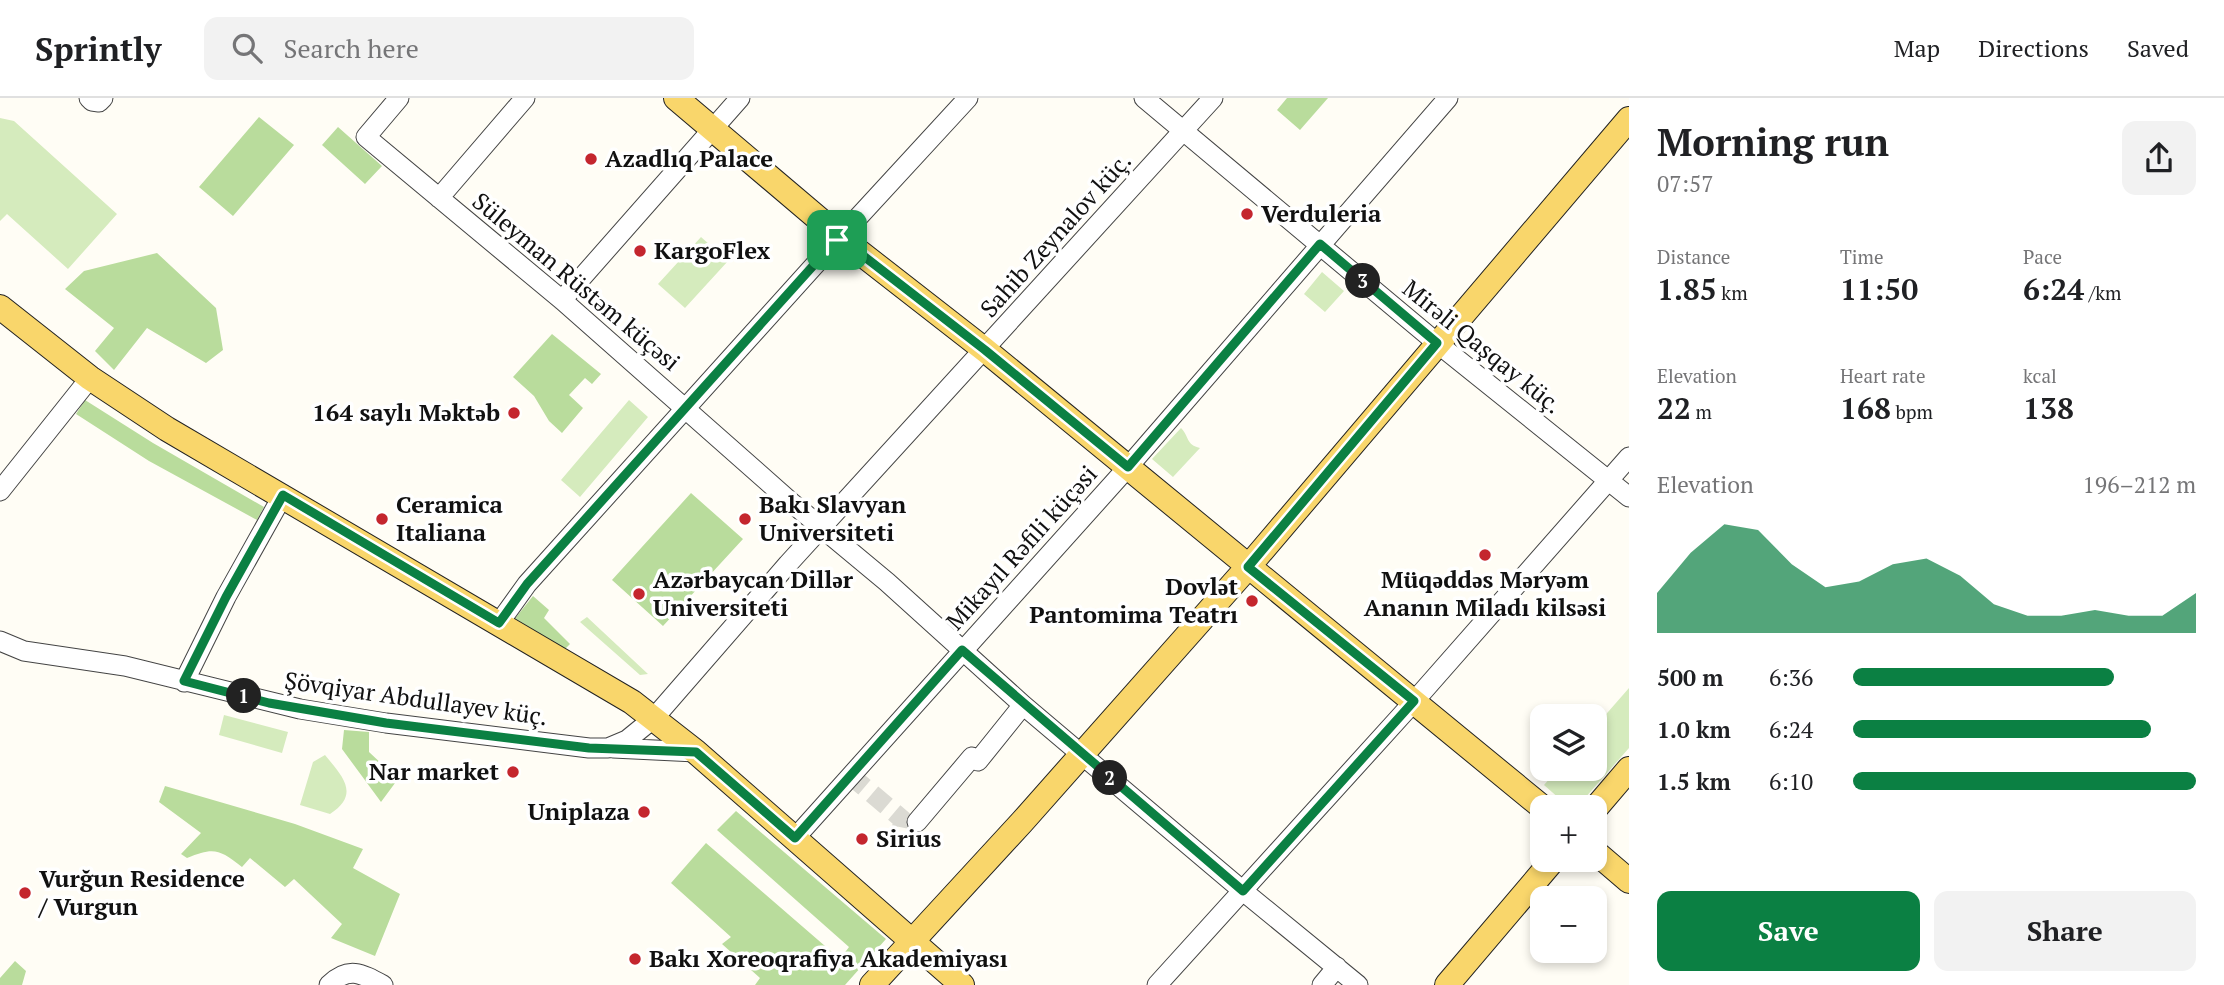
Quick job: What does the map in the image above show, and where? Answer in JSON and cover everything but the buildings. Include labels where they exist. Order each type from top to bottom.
[{"type":"main road","points":[[676,98],[839,237],[985,350],[1530,797]]},
{"type":"main road","points":[[872,985],[1248,567],[1629,119]]},
{"type":"main road","points":[[0,307],[90,378],[167,429],[613,690],[654,718],[961,985]]},
{"type":"main road","points":[[1607,795],[1629,769]]},
{"type":"main road","points":[[1607,862],[1629,880]]},
{"type":"main road","points":[[1447,985],[1542,872]]},
{"type":"street","points":[[89,98],[92,102],[99,102],[103,98]]},
{"type":"street","name":"Süleyman Rüstəm küçəsi","points":[[399,98],[366,137],[562,300],[821,528],[887,582],[1023,705],[1358,985]]},
{"type":"street","points":[[439,198],[525,98]]},
{"type":"street","points":[[562,300],[740,98]]},
{"type":"street","points":[[499,623],[527,584],[839,237],[968,98]]},
{"type":"street","name":"Mirəli Qaşqay küç.","points":[[1144,98],[1437,343],[1629,498]]},
{"type":"street","name":"Sahib Zeynalov küç.","points":[[654,718],[821,528],[1213,98]]},
{"type":"street","name":"Mikayıl Rəfili küçəsi","points":[[795,838],[1128,467],[1448,98]]},
{"type":"street","points":[[0,491],[90,378]]},
{"type":"street","points":[[1157,985],[1414,701],[1629,457]]},
{"type":"street","points":[[184,681],[226,597],[283,495]]},
{"type":"street","name":"Şövqiyar Abdullayev küç.","points":[[0,641],[24,651],[114,664],[269,703],[333,715],[589,748],[696,752]]},
{"type":"street","points":[[917,822],[972,757],[978,761],[1023,705]]},
{"type":"street","points":[[608,748],[627,740],[654,718]]},
{"type":"street","points":[[1322,985],[1337,967]]},
{"type":"street","points":[[329,985],[337,977],[347,973],[363,975],[383,985]]},
{"type":"green space","points":[[1287,98],[1328,98],[1300,130],[1277,110]]},
{"type":"green space","points":[[259,117],[294,145],[233,216],[199,187]]},
{"type":"green space","points":[[0,118],[14,121],[117,214],[68,269],[7,214],[0,221]]},
{"type":"green space","points":[[338,127],[382,166],[365,184],[322,145]]},
{"type":"green space","points":[[701,237],[728,261],[685,308],[658,284]]},
{"type":"green space","points":[[157,253],[216,308],[223,350],[206,363],[147,328],[114,370],[95,351],[114,328],[65,289],[84,271]]},
{"type":"green space","points":[[1322,272],[1344,291],[1325,312],[1304,294]]},
{"type":"green space","points":[[552,334],[601,374],[592,384],[585,378],[569,395],[583,408],[562,433],[549,421],[534,396],[513,377]]},
{"type":"green space","points":[[85,400],[264,507],[257,520],[149,461],[76,414]]},
{"type":"green space","points":[[629,400],[648,417],[580,497],[561,480]]},
{"type":"green space","points":[[1181,428],[1190,442],[1200,448],[1173,477],[1152,459]]},
{"type":"green space","points":[[691,493],[743,539],[663,626],[612,580]]},
{"type":"green space","points":[[533,596],[549,610],[544,618],[570,644],[564,650],[513,621]]},
{"type":"green space","points":[[587,617],[648,674],[640,675],[580,622]]},
{"type":"green space","points":[[1629,688],[1629,748],[1607,773],[1607,713]]},
{"type":"green space","points":[[224,715],[288,732],[282,753],[219,735]]},
{"type":"green space","points":[[344,730],[369,732],[369,752],[398,779],[381,802],[342,749]]},
{"type":"green space","points":[[325,755],[342,778],[347,792],[339,807],[330,814],[300,805],[313,762]]},
{"type":"green space","points":[[1548,781],[1600,781],[1588,795],[1555,795],[1544,785]]},
{"type":"green space","points":[[165,786],[295,824],[363,849],[353,868],[400,894],[375,956],[331,938],[342,924],[294,879],[285,887],[250,858],[242,867],[222,853],[210,851],[187,858],[181,854],[201,833],[159,802]]},
{"type":"green space","points":[[736,811],[886,939],[845,985],[755,985],[760,978],[722,944],[731,937],[671,883],[706,843],[840,959],[849,947],[717,830]]},
{"type":"green space","points":[[15,961],[26,971],[22,985],[0,985],[0,978]]},
{"type":"tunnel","points":[[850,775],[903,820],[901,830]]},
{"type":"place","name":"Azadlıq Palace","points":[[591,159]]},
{"type":"place","name":"Verduleria","points":[[1247,214]]},
{"type":"place","name":"KargoFlex","points":[[640,251]]},
{"type":"place","name":"164 saylı Məktəb","points":[[514,413]]},
{"type":"place","name":"Ceramica Italiana","points":[[382,519]]},
{"type":"place","name":"Bakı Slavyan Universiteti","points":[[745,519]]},
{"type":"place","name":"Müqəddəs Məryəm Ananın Miladı kilsəsi","points":[[1485,555]]},
{"type":"place","name":"Azərbaycan Dillər Universiteti","points":[[639,594]]},
{"type":"place","name":"Dovlət Pantomima Teatrı","points":[[1252,601]]},
{"type":"place","name":"Nar market","points":[[513,772]]},
{"type":"place","name":"Uniplaza","points":[[644,812]]},
{"type":"place","name":"Sirius","points":[[862,839]]},
{"type":"place","name":"Vurğun Residence / Vurgun","points":[[25,893]]},
{"type":"place","name":"Bakı Xoreoqrafiya Akademiyası","points":[[635,959]]},
{"type":"route","points":[[839,237],[985,350],[1128,467],[1320,244],[1437,343],[1248,567],[1414,701],[1243,891],[962,650],[795,838],[696,752],[589,748],[386,723],[269,703],[184,681],[226,597],[283,495],[499,623],[527,584],[837,240],[839,237]]}]
